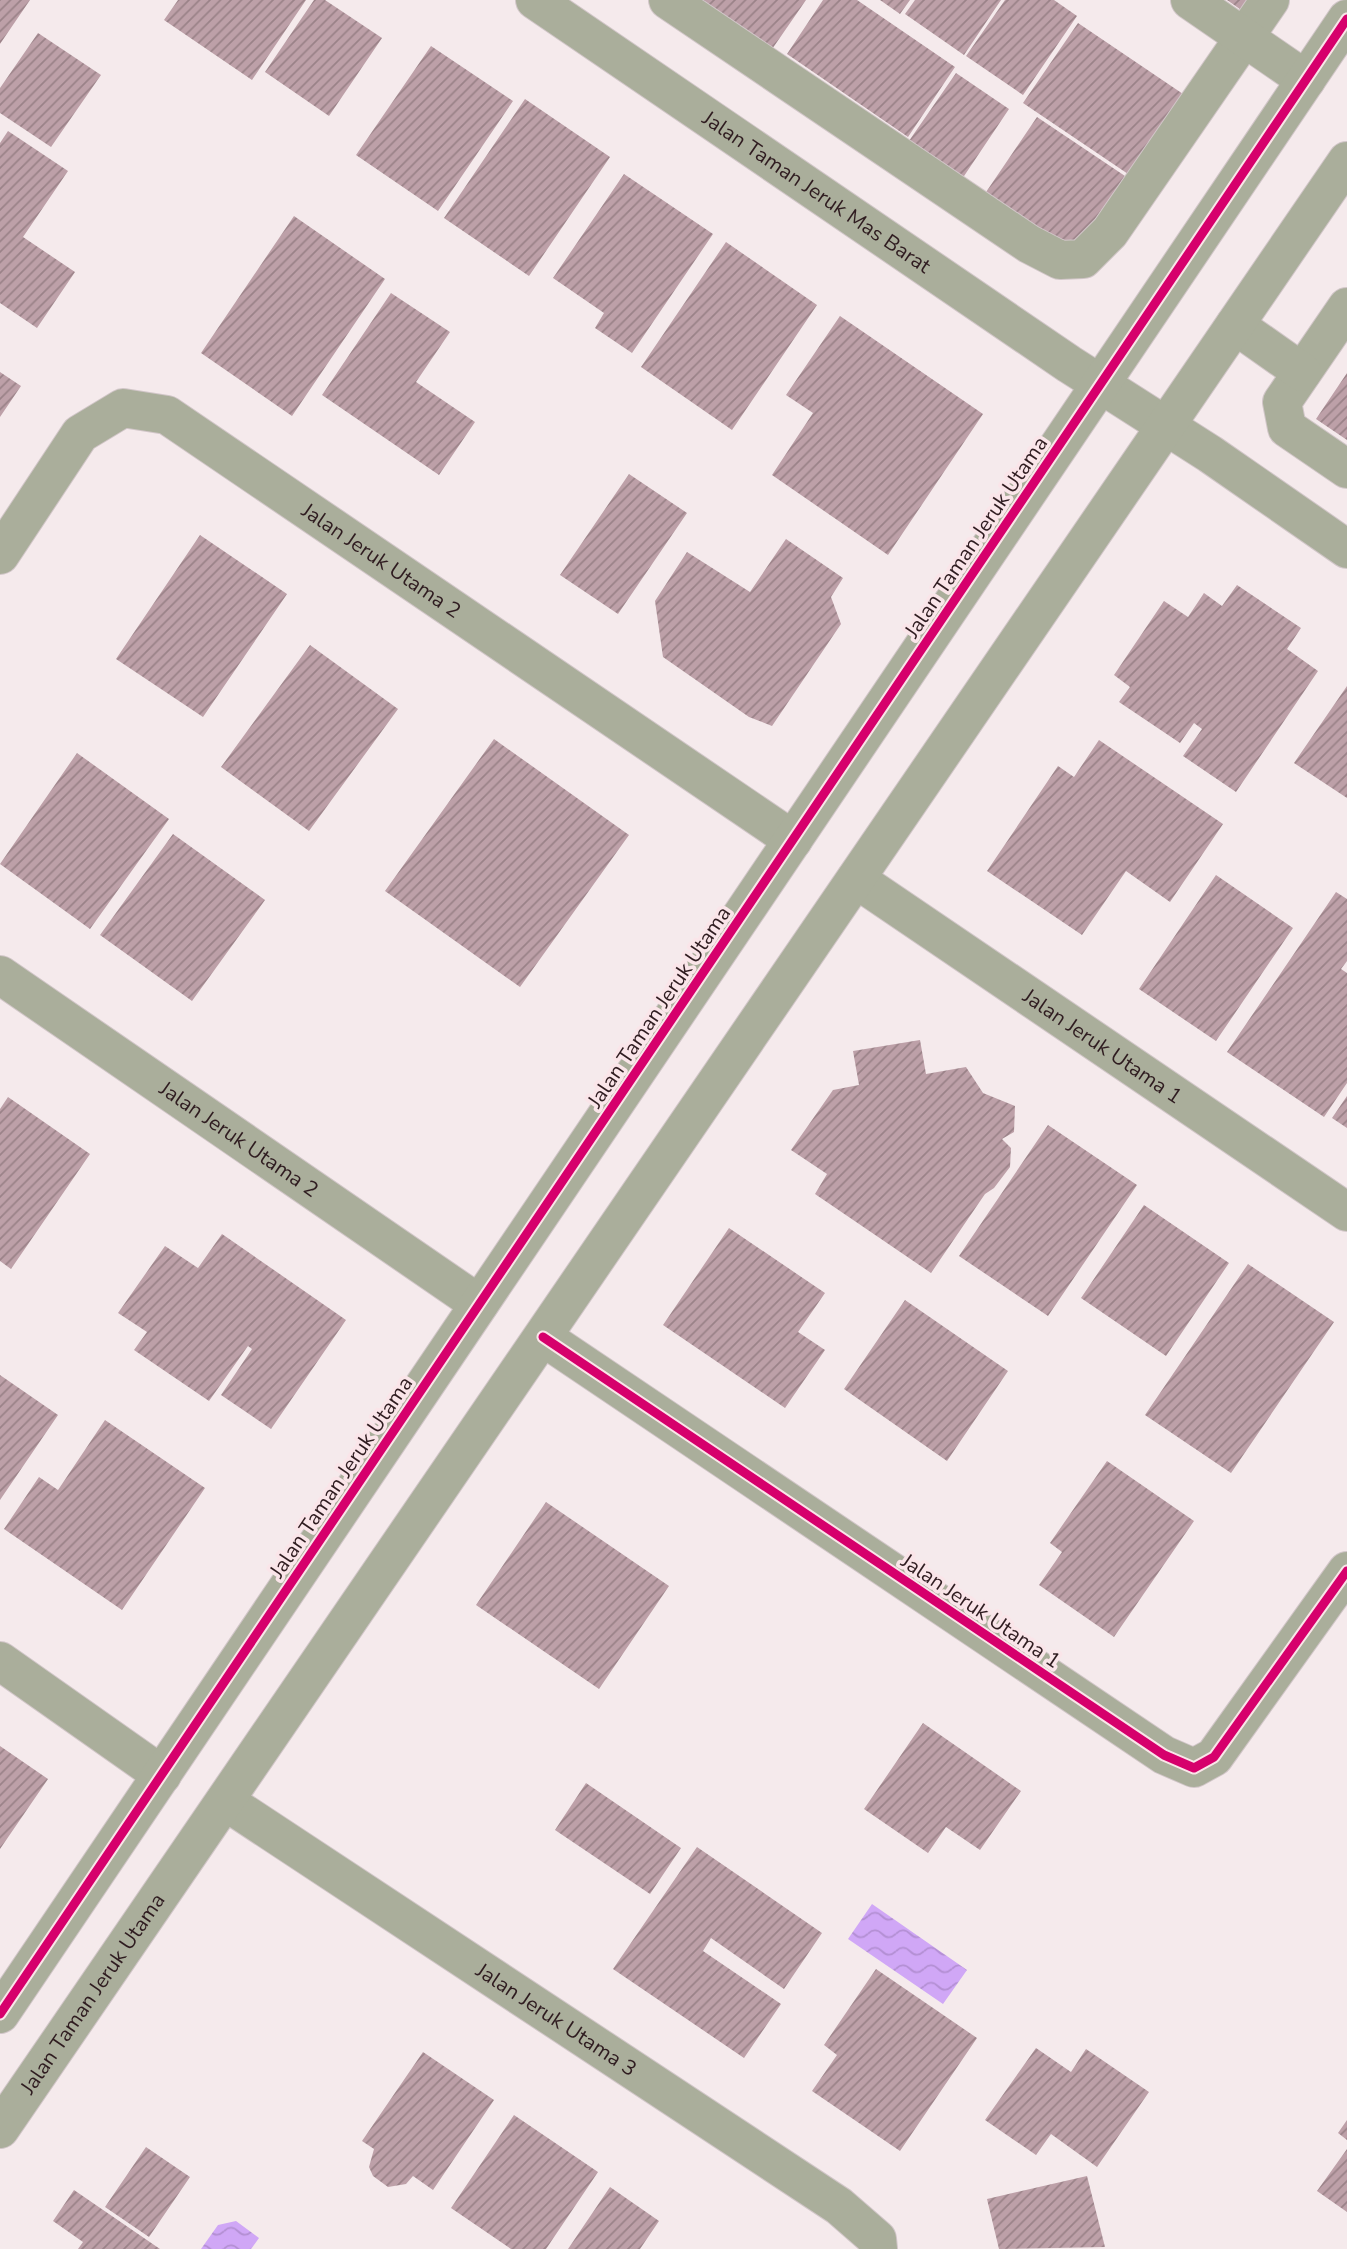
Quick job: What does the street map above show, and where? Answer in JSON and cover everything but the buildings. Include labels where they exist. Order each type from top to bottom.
[{"type":"street","name":"Jalan Taman Jeruk Mas Barat","points":[[535,0],[1347,548]]},
{"type":"street","points":[[668,0],[1030,244],[1060,260],[1083,259],[1110,232],[1270,0]]},
{"type":"street","points":[[1190,0],[1306,80]]},
{"type":"street","name":"Jalan Taman Jeruk Utama","points":[[0,2014],[1347,19]]},
{"type":"street","name":"Jalan Taman Jeruk Utama","points":[[0,2129],[1347,160]]},
{"type":"street","points":[[1347,307],[1282,402],[1287,428],[1347,469]]},
{"type":"street","points":[[1235,325],[1302,372]]},
{"type":"street","name":"Jalan Jeruk Utama 2","points":[[0,555],[80,435],[123,408],[167,415],[793,839]]},
{"type":"street","name":"Jalan Jeruk Utama 1","points":[[856,879],[1347,1212]]},
{"type":"street","name":"Jalan Jeruk Utama 2","points":[[0,975],[479,1304]]},
{"type":"street","name":"Jalan Jeruk Utama 1","points":[[543,1336],[1164,1755],[1194,1768],[1214,1757],[1347,1571]]},
{"type":"street","points":[[0,1661],[162,1775]]},
{"type":"street","name":"Jalan Jeruk Utama 3","points":[[225,1801],[839,2206],[877,2239],[878,2249]]},
{"type":"water","points":[[872,1904],[967,1970],[943,2004],[848,1939]]},
{"type":"water","points":[[236,2221],[259,2238],[251,2249],[201,2249],[218,2225]]},
{"type":"cycle path","points":[[0,2014],[1347,19]]},
{"type":"cycle path","points":[[543,1337],[1164,1755],[1194,1768],[1214,1757],[1347,1571]]}]
